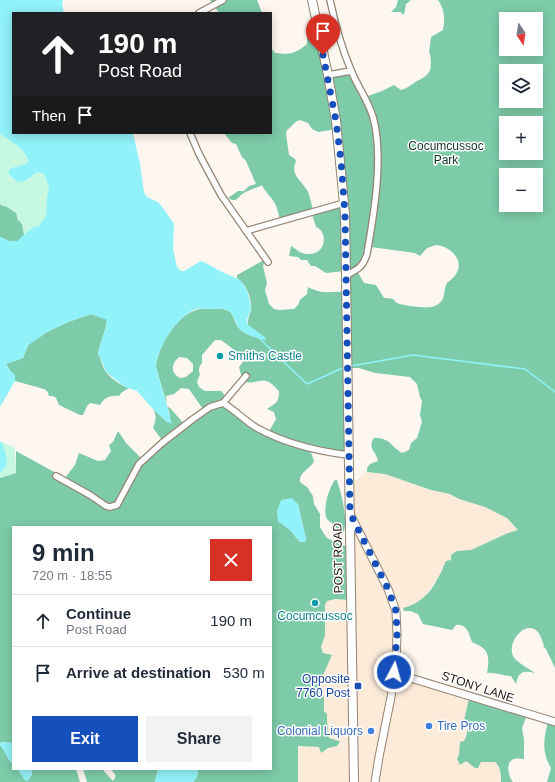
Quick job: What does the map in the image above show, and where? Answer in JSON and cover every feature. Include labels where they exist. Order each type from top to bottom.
[{"type":"main road","name":"POST ROAD","points":[[312,0],[328,75],[337,128],[344,203],[347,275],[348,455],[354,782]]},
{"type":"street","points":[[201,12],[222,0]]},
{"type":"street","points":[[330,0],[339,37],[351,71],[368,104],[372,117],[377,149],[375,197],[367,254],[360,268],[347,275]]},
{"type":"street","points":[[328,75],[351,71]]},
{"type":"street","points":[[190,134],[213,181],[268,262]]},
{"type":"street","points":[[246,231],[344,203]]},
{"type":"street","points":[[56,476],[90,495],[106,506],[114,507],[120,502],[132,475],[139,464],[181,428],[210,407],[223,403],[246,376]]},
{"type":"street","points":[[223,403],[256,428],[279,439],[300,446],[348,455]]},
{"type":"street","points":[[350,513],[388,589],[396,611],[397,635],[391,697],[375,782]]},
{"type":"street","name":"STONY LANE","points":[[394,672],[555,722]]},
{"type":"shaded area","points":[[367,472],[385,474],[431,490],[450,494],[459,499],[485,507],[507,518],[518,530],[471,550],[457,551],[451,560],[443,566],[438,578],[421,601],[396,611],[395,673],[469,698],[465,721],[467,720],[468,725],[464,741],[460,743],[459,755],[466,761],[480,763],[495,762],[498,765],[501,775],[501,782],[298,782],[297,746],[319,747],[321,753],[328,748],[337,746],[339,741],[329,738],[327,714],[324,711],[324,698],[321,689],[324,673],[332,655],[323,653],[321,647],[325,635],[325,605],[327,601],[335,599],[351,600],[352,483]]},
{"type":"green space","points":[[210,0],[257,0],[262,12],[218,12]]},
{"type":"green space","points":[[398,0],[411,0],[406,4],[404,15],[400,12],[391,12],[396,7]]},
{"type":"green space","name":"Cocumcussoc Park","points":[[438,0],[555,0],[555,668],[543,646],[544,645],[540,634],[532,628],[527,628],[518,634],[512,645],[512,651],[516,660],[535,673],[522,672],[517,679],[516,684],[511,676],[487,673],[487,653],[482,647],[472,642],[465,627],[456,625],[452,630],[423,624],[418,614],[410,611],[404,611],[403,608],[424,598],[435,584],[446,561],[451,560],[451,555],[457,551],[471,550],[518,530],[507,518],[485,507],[459,499],[450,494],[431,490],[385,474],[367,472],[367,468],[370,464],[378,461],[371,445],[374,438],[387,440],[402,453],[409,450],[411,443],[417,438],[422,422],[420,415],[422,401],[417,384],[410,377],[375,373],[359,368],[349,368],[349,453],[310,450],[314,461],[300,478],[300,482],[307,487],[313,496],[314,504],[320,514],[320,527],[324,534],[327,538],[341,545],[350,545],[351,600],[335,599],[327,601],[325,605],[325,635],[321,647],[323,653],[332,655],[324,673],[321,689],[324,698],[324,711],[327,714],[329,738],[340,742],[337,746],[328,748],[321,753],[319,747],[298,746],[298,782],[193,782],[197,777],[198,771],[196,770],[272,770],[272,526],[12,526],[12,743],[2,742],[0,744],[0,478],[16,473],[16,451],[65,478],[75,465],[79,453],[98,461],[105,460],[111,451],[109,445],[113,442],[118,431],[126,443],[142,459],[162,440],[153,428],[156,418],[153,409],[167,422],[170,415],[167,406],[184,424],[203,409],[189,389],[181,388],[174,394],[166,396],[167,404],[156,367],[157,359],[164,342],[181,319],[189,313],[200,309],[220,308],[231,313],[237,325],[243,332],[254,337],[265,339],[248,325],[251,309],[250,300],[246,288],[237,278],[237,275],[266,259],[263,266],[267,283],[265,290],[269,304],[274,309],[294,309],[300,300],[307,294],[308,287],[322,292],[345,292],[345,271],[326,273],[315,266],[311,266],[307,260],[301,260],[298,257],[289,256],[291,246],[300,252],[314,254],[319,251],[324,243],[322,233],[320,229],[316,227],[311,211],[280,220],[276,205],[264,190],[262,185],[244,193],[235,200],[228,198],[238,191],[244,191],[249,186],[256,184],[246,161],[242,157],[236,144],[232,143],[225,134],[272,134],[272,49],[275,53],[292,53],[307,44],[307,38],[319,37],[329,74],[351,72],[365,97],[394,85],[401,90],[426,76],[430,70],[431,63],[429,53],[431,37],[443,30],[444,15]],"holes":[[[300,120],[308,123],[312,129],[318,132],[337,129],[344,201],[313,209],[308,192],[295,173],[294,166],[296,161],[289,155],[286,134],[287,130],[294,123]],[[436,245],[451,251],[455,255],[459,264],[455,275],[447,283],[444,297],[440,303],[431,307],[405,305],[396,303],[394,299],[384,298],[376,285],[364,283],[357,271],[371,247],[415,253],[420,256],[427,248]],[[215,340],[221,340],[241,355],[243,362],[239,367],[243,382],[262,380],[269,382],[279,391],[276,402],[267,409],[274,412],[276,419],[268,433],[224,403],[227,397],[221,391],[205,391],[199,387],[197,382],[200,374],[199,368],[202,363],[202,355]],[[179,357],[187,358],[193,364],[193,371],[186,377],[180,378],[173,371],[174,362]],[[298,504],[306,539],[305,542],[300,542],[290,530],[278,521]]]},
{"type":"green space","points":[[0,134],[20,149],[29,161],[9,170],[9,175],[13,179],[28,180],[36,172],[45,177],[49,186],[45,218],[40,225],[24,235],[16,214],[0,203]]},
{"type":"green space","points":[[0,203],[16,213],[18,220],[22,224],[24,235],[18,241],[9,241],[0,237]]},
{"type":"green space","points":[[91,314],[107,319],[98,354],[105,370],[116,382],[129,388],[119,396],[113,396],[103,400],[100,405],[90,403],[83,415],[80,415],[59,405],[56,398],[49,396],[48,392],[44,389],[15,381],[15,375],[6,364],[23,358],[28,345],[47,332],[68,322]]},
{"type":"green space","points":[[3,442],[15,448],[16,473],[0,478],[4,449]]},
{"type":"green space","points":[[335,480],[337,480],[339,485],[345,513],[344,531],[340,533],[327,519],[325,511],[327,499]]},
{"type":"green space","points":[[469,698],[527,715],[522,728],[524,740],[524,759],[514,759],[508,766],[513,782],[501,782],[500,769],[495,762],[481,762],[478,768],[475,768],[466,761],[460,765],[457,759],[459,755],[460,742],[464,741],[468,726],[467,721],[464,721]]},
{"type":"green space","points":[[548,721],[555,723],[555,782],[547,782],[551,768],[546,756],[544,745]]},
{"type":"green space","points":[[0,745],[12,763],[12,770],[19,770],[27,781],[32,775],[31,770],[76,770],[80,782],[0,782]]},
{"type":"green space","points":[[83,770],[103,770],[113,781],[116,776],[112,770],[158,770],[155,782],[87,782]]},
{"type":"water","points":[[0,0],[63,0],[62,4],[64,12],[12,12],[12,134],[133,134],[144,192],[147,197],[158,202],[174,224],[173,249],[177,267],[181,271],[184,271],[201,261],[240,280],[247,290],[250,302],[251,308],[247,320],[248,325],[265,337],[266,340],[254,337],[241,330],[231,313],[224,309],[196,309],[182,318],[175,325],[164,342],[157,359],[156,367],[172,424],[167,422],[153,409],[137,391],[125,387],[106,372],[98,354],[107,320],[91,314],[68,322],[47,332],[28,345],[23,358],[6,364],[15,375],[15,381],[0,407],[0,237],[9,241],[17,241],[33,227],[39,226],[46,216],[49,188],[45,176],[41,173],[36,172],[28,179],[18,182],[9,175],[9,170],[29,161],[24,152],[0,134]]},
{"type":"water","points":[[0,442],[3,442],[7,463],[0,473]]},
{"type":"water","points":[[292,498],[298,504],[306,539],[305,542],[300,542],[290,530],[278,521],[277,512],[281,500]]},
{"type":"water","points":[[2,742],[12,743],[12,763],[9,760],[0,745]]},
{"type":"water","points":[[19,770],[31,770],[32,775],[27,781]]},
{"type":"water","points":[[158,770],[198,771],[197,777],[193,782],[155,782]]},
{"type":"waterway","points":[[259,338],[307,384],[345,367]]},
{"type":"waterway","points":[[351,366],[413,355],[525,369],[555,392]]},
{"type":"place","name":"Smiths Castle","points":[[220,356]]},
{"type":"place","name":"Cocumcussoc","points":[[315,603]]},
{"type":"place","name":"Opposite 7760 Post","points":[[358,686]]},
{"type":"place","name":"Tire Pros","points":[[429,726]]},
{"type":"place","name":"Colonial Liquors","points":[[371,731]]},
{"type":"route","points":[[323,55],[336,121],[345,214],[350,513],[388,589],[396,611],[397,635],[394,672]]}]
